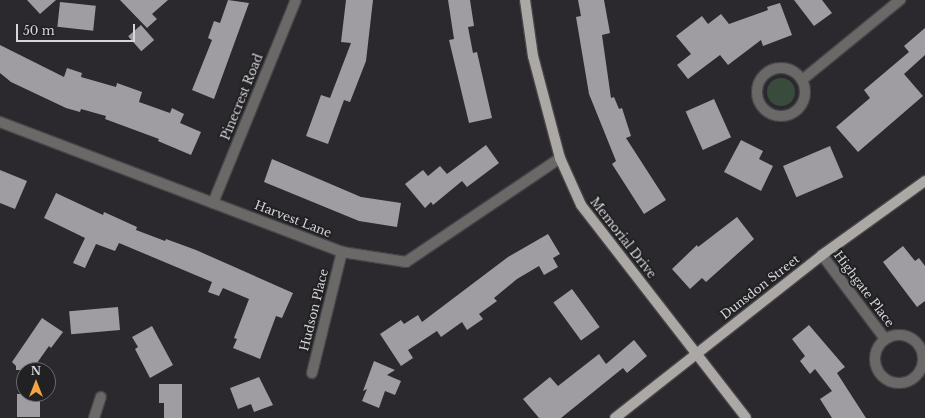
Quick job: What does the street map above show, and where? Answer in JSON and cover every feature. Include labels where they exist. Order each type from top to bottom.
[{"type":"main road","name":"Memorial Drive","points":[[524,0],[533,56],[560,158],[581,205],[746,418]]},
{"type":"main road","name":"Dunsdon Street","points":[[615,418],[822,255],[925,181]]},
{"type":"street","name":"Pinecrest Road","points":[[213,203],[296,0]]},
{"type":"street","points":[[802,80],[900,0]]},
{"type":"street","points":[[782,68],[790,70],[802,80],[805,87],[803,102],[793,113],[778,116],[765,109],[760,104],[757,87],[760,80],[770,71],[782,68]]},
{"type":"street","name":"Harvest Lane","points":[[0,122],[342,252],[406,262],[560,158]]},
{"type":"street","name":"Hudson Place","points":[[312,373],[342,252]]},
{"type":"street","name":"Highgate Place","points":[[822,255],[886,339]]},
{"type":"street","name":"Highgate Place","points":[[896,335],[906,336],[916,341],[922,350],[923,360],[920,371],[913,378],[903,382],[892,382],[883,376],[877,368],[877,352],[886,339],[896,335]]},
{"type":"street","points":[[94,418],[101,397]]},
{"type":"green space","points":[[781,78],[791,82],[795,92],[791,102],[781,106],[771,102],[767,92],[771,82]]},
{"type":"building","points":[[27,0],[56,0],[40,14]]},
{"type":"building","points":[[120,0],[168,0],[152,14],[157,19],[147,28]]},
{"type":"building","points":[[228,0],[249,3],[214,99],[192,90],[212,40],[208,38],[214,21],[220,23]]},
{"type":"building","points":[[346,0],[373,0],[366,61],[350,102],[344,100],[328,144],[306,136],[321,95],[330,98],[351,43],[341,42]]},
{"type":"building","points":[[448,0],[470,0],[474,26],[468,27],[473,53],[477,52],[492,118],[469,123],[449,40],[454,39]]},
{"type":"building","points":[[578,0],[604,0],[610,33],[602,35],[611,98],[614,97],[619,109],[622,108],[631,136],[626,138],[666,200],[644,214],[612,164],[616,161],[589,94],[576,17],[581,16]]},
{"type":"building","points":[[794,0],[822,0],[832,13],[814,26]]},
{"type":"building","points":[[60,2],[96,6],[93,31],[57,27]]},
{"type":"building","points":[[780,3],[792,35],[763,46],[761,40],[728,65],[720,55],[688,79],[677,65],[691,54],[676,36],[702,16],[708,24],[721,14],[729,24],[768,10],[767,7]]},
{"type":"building","points":[[141,25],[154,40],[141,51],[128,36]]},
{"type":"building","points":[[925,28],[925,55],[904,74],[923,96],[858,152],[836,127],[870,98],[864,90],[909,52],[904,46]]},
{"type":"building","points":[[0,45],[64,77],[67,68],[82,73],[81,77],[116,87],[117,83],[142,92],[139,102],[170,113],[172,108],[184,114],[180,123],[201,132],[191,155],[158,141],[159,139],[105,119],[106,116],[81,109],[80,112],[66,108],[11,82],[0,73]]},
{"type":"building","points":[[714,99],[731,137],[703,150],[686,112]]},
{"type":"building","points":[[741,140],[763,151],[759,159],[773,166],[761,191],[724,172]]},
{"type":"building","points":[[486,145],[499,163],[467,187],[462,181],[433,205],[431,202],[425,208],[405,184],[423,170],[428,176],[440,166],[447,174]]},
{"type":"building","points":[[830,146],[843,177],[796,197],[783,166]]},
{"type":"building","points":[[272,159],[361,197],[401,203],[397,227],[359,221],[264,182]]},
{"type":"building","points":[[0,170],[27,181],[15,209],[0,203]]},
{"type":"building","points":[[56,193],[103,215],[104,212],[137,227],[136,230],[165,241],[166,239],[196,250],[293,293],[282,318],[276,316],[260,359],[233,348],[237,339],[234,338],[249,299],[223,288],[219,296],[208,292],[212,282],[119,243],[115,251],[96,244],[85,268],[73,263],[85,238],[44,218]]},
{"type":"building","points":[[737,217],[754,239],[706,282],[702,278],[690,289],[672,269],[697,245],[698,247]]},
{"type":"building","points":[[548,234],[560,254],[553,258],[558,267],[544,275],[539,266],[517,279],[494,298],[497,301],[479,314],[483,319],[467,330],[462,322],[441,337],[437,331],[408,350],[413,358],[401,366],[380,334],[401,320],[404,324],[418,315],[422,322],[508,257]]},
{"type":"building","points":[[903,246],[915,261],[919,258],[925,266],[925,301],[917,307],[883,262]]},
{"type":"building","points":[[572,289],[600,327],[581,341],[553,303]]},
{"type":"building","points":[[118,307],[120,330],[71,334],[69,311]]},
{"type":"building","points":[[42,318],[63,332],[51,348],[49,346],[38,362],[16,362],[16,366],[12,362]]},
{"type":"building","points":[[809,325],[845,367],[837,373],[866,418],[832,418],[820,399],[832,391],[815,369],[810,374],[800,361],[805,356],[792,339]]},
{"type":"building","points":[[152,326],[173,365],[150,378],[135,349],[138,347],[132,337]]},
{"type":"building","points":[[634,340],[647,356],[627,373],[623,368],[561,418],[539,418],[523,399],[550,377],[558,386],[599,354],[606,364]]},
{"type":"building","points":[[374,361],[395,370],[387,375],[401,381],[395,395],[385,391],[379,408],[362,401],[367,389],[363,391]]},
{"type":"building","points":[[259,377],[273,405],[254,412],[251,404],[238,409],[230,388]]},
{"type":"building","points":[[159,384],[182,384],[182,418],[164,418],[164,403],[159,403]]},
{"type":"building","points":[[17,402],[40,402],[40,417],[17,417]]}]
